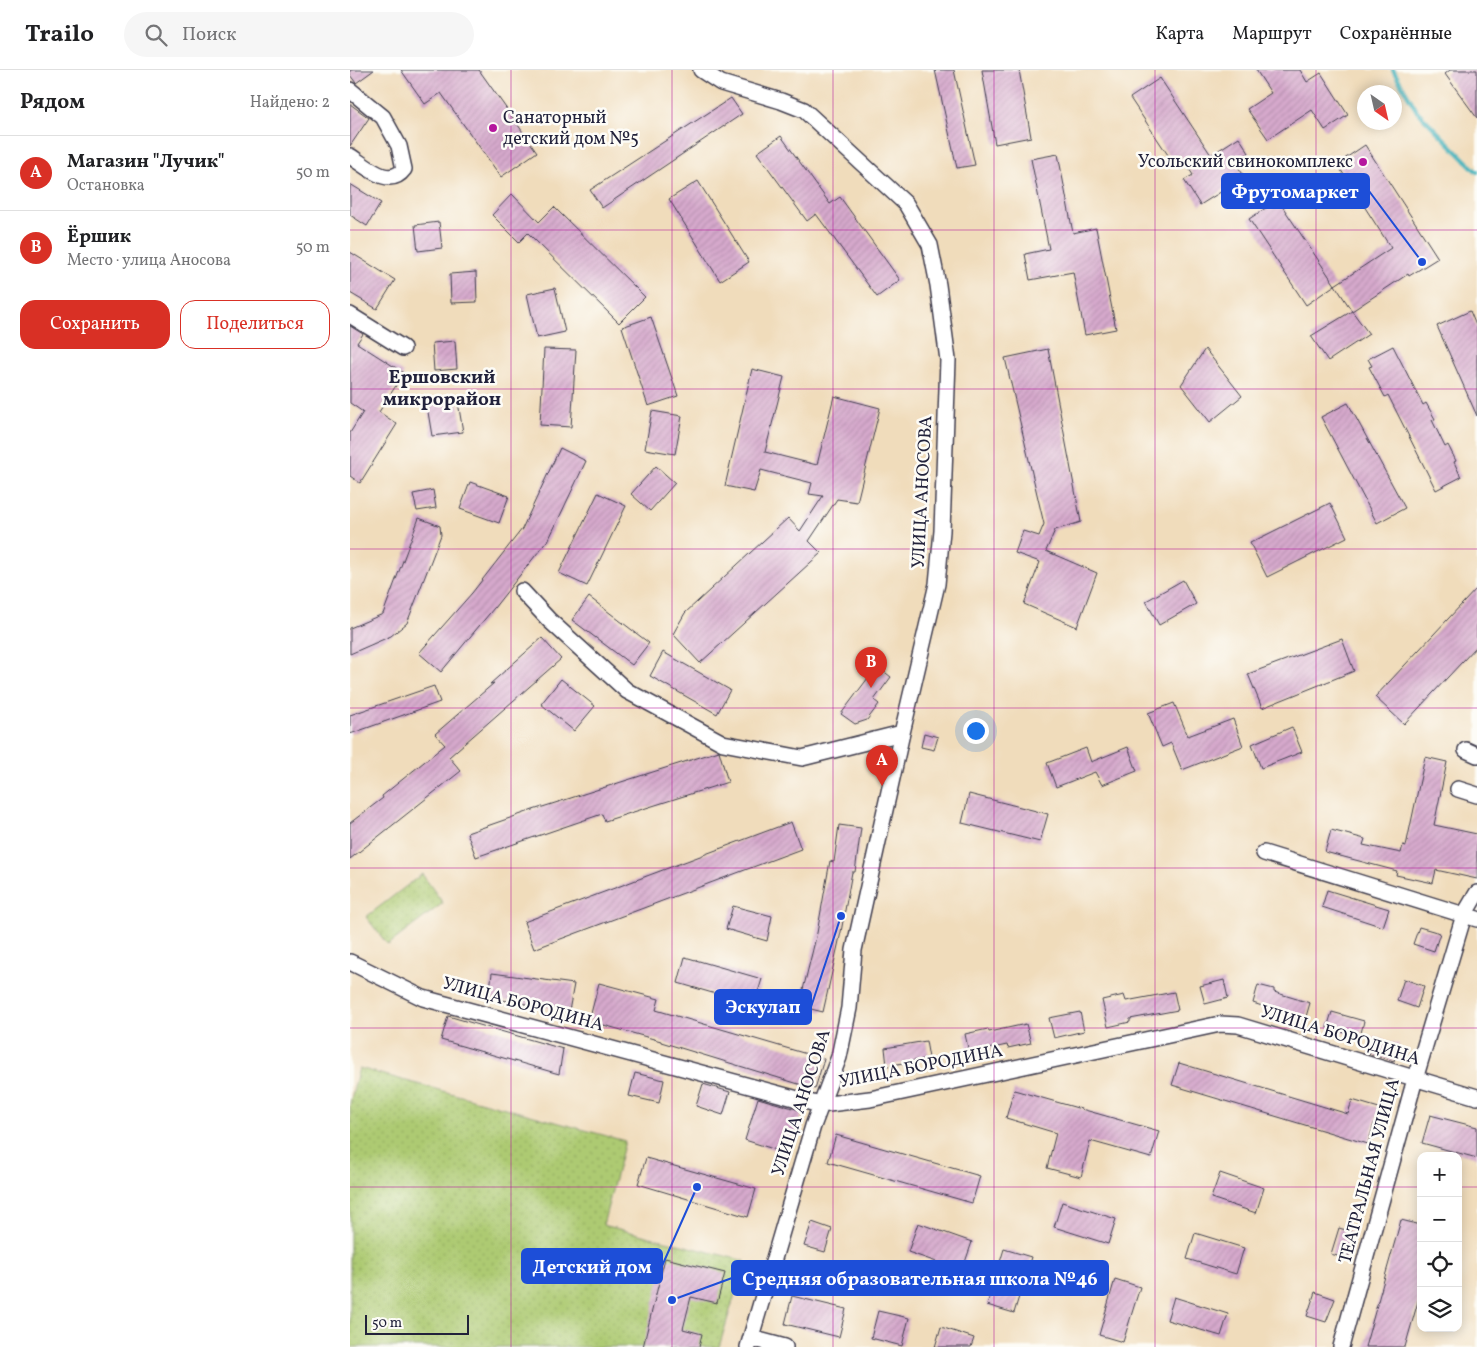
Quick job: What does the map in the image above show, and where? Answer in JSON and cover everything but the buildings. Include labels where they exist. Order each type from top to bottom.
[{"type":"street","name":"УЛИЦА АНОСОВА","points":[[701,70],[721,83],[782,101],[804,110],[906,204],[930,245],[938,285],[948,360],[942,531],[937,584],[854,950],[849,1008],[839,1057],[820,1105],[750,1342]]},
{"type":"street","points":[[350,90],[383,117],[399,146],[404,169],[399,175],[392,178],[384,177],[350,156]]},
{"type":"street","points":[[350,315],[403,348]]},
{"type":"street","points":[[522,591],[549,620],[627,691],[723,743],[802,758],[902,733]]},
{"type":"street","points":[[1458,789],[1477,795]]},
{"type":"street","points":[[1264,853],[1470,917]]},
{"type":"street","name":"ТЕАТРАЛЬНАЯ УЛИЦА","points":[[1341,1347],[1415,1079],[1477,893]]},
{"type":"street","name":"УЛИЦА БОРОДИНА","points":[[350,962],[423,998],[820,1105],[870,1099],[1220,1024],[1238,1025],[1477,1097]]},
{"type":"street","points":[[750,1342],[785,1347]]},
{"type":"green space","points":[[422,874],[443,903],[388,945],[366,917]]},
{"type":"green space","points":[[359,1068],[625,1141],[603,1225],[745,1261],[719,1347],[350,1347],[350,1103]]},
{"type":"waterway","points":[[1393,70],[1417,111],[1477,172]]},
{"type":"place","name":"Санаторный детский дом №5","points":[[493,128]]},
{"type":"place","name":"Усольский свинокомплекс","points":[[1363,162]]},
{"type":"place","name":"Фрутомаркет","points":[[1422,262]]},
{"type":"place","name":"Ёршик","points":[[871,688]]},
{"type":"place","name":"Магазин \"Лучик\"","points":[[882,786]]},
{"type":"place","name":"Эскулап","points":[[841,916]]},
{"type":"place","name":"Детский дом","points":[[697,1187]]},
{"type":"place","name":"Средняя образовательная школа №46","points":[[672,1300]]},
{"type":"district","name":"Ершовский микрорайон","points":[[442,389]]}]
